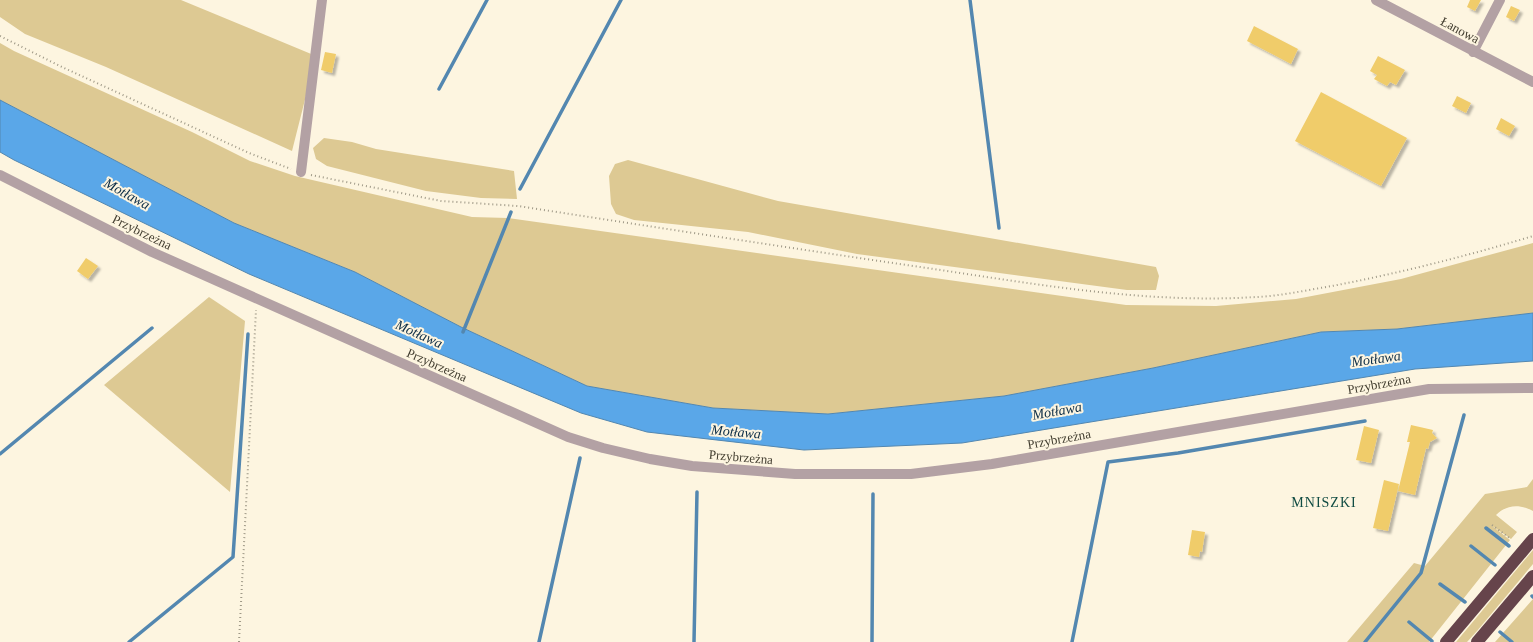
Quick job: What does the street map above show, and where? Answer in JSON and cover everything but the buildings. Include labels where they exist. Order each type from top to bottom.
[{"type":"highway","points":[[1446,642],[1533,539]]},
{"type":"highway","points":[[1477,642],[1533,576]]},
{"type":"street","points":[[301,172],[322,0]]},
{"type":"street","name":"Łanowa","points":[[1376,0],[1533,82]]},
{"type":"street","points":[[1473,52],[1500,0]]},
{"type":"street","name":"Przybrzeżna","points":[[0,175],[152,252],[568,437],[603,448],[650,459],[692,466],[748,472],[795,474],[911,474],[950,470],[1429,389],[1533,388]]},
{"type":"path","points":[[0,36],[62,67],[249,153],[280,166],[301,172],[441,201],[518,206],[989,278],[1125,294],[1211,298],[1257,297],[1372,279],[1430,265],[1533,236]]},
{"type":"path","points":[[239,642],[257,299]]},
{"type":"path","points":[[1492,525],[1511,539]]},
{"type":"shaded area","points":[[0,0],[181,0],[316,56],[292,151],[106,67],[25,34],[0,17]]},
{"type":"shaded area","points":[[0,43],[14,51],[192,132],[250,161],[295,176],[472,217],[508,218],[1126,305],[1216,306],[1296,299],[1401,279],[1533,243],[1533,313],[1397,329],[1321,332],[1153,368],[1004,396],[828,414],[713,408],[587,386],[461,327],[355,272],[234,223],[0,100]]},
{"type":"shaded area","points":[[324,138],[352,142],[376,149],[514,171],[517,199],[481,198],[426,191],[327,166],[316,159],[313,148]]},
{"type":"shaded area","points":[[628,160],[778,201],[1156,267],[1159,276],[1156,290],[1127,290],[857,254],[748,232],[634,220],[616,214],[611,204],[609,176],[615,164]]},
{"type":"shaded area","points":[[209,297],[245,321],[230,492],[104,385]]},
{"type":"shaded area","points":[[1533,479],[1533,511],[1523,507],[1514,506],[1500,511],[1496,515],[1517,532],[1511,539],[1491,525],[1510,540],[1429,642],[1347,642],[1414,563],[1425,566],[1485,494],[1527,487]]},
{"type":"shaded area","points":[[1533,550],[1533,564],[1477,631],[1467,642],[1456,642]]},
{"type":"shaded area","points":[[1533,599],[1533,642],[1495,642]]},
{"type":"water","name":"Motława","points":[[0,100],[234,223],[355,272],[461,327],[587,386],[713,408],[828,414],[1004,396],[1153,368],[1321,332],[1397,329],[1533,313],[1533,361],[1415,369],[962,443],[804,450],[647,432],[581,413],[249,274],[14,160],[0,152]]},
{"type":"waterway","points":[[439,89],[487,0]]},
{"type":"waterway","points":[[520,189],[621,0]]},
{"type":"waterway","points":[[970,0],[999,228]]},
{"type":"waterway","points":[[463,332],[511,212]]},
{"type":"waterway","points":[[0,454],[152,328]]},
{"type":"waterway","points":[[129,642],[233,557],[248,334]]},
{"type":"waterway","points":[[1365,642],[1421,573],[1464,415]]},
{"type":"waterway","points":[[1072,642],[1108,462],[1178,453],[1365,421]]},
{"type":"waterway","points":[[539,642],[580,458]]},
{"type":"waterway","points":[[694,642],[697,492]]},
{"type":"waterway","points":[[872,642],[873,494]]},
{"type":"waterway","points":[[1486,528],[1509,546]]},
{"type":"waterway","points":[[1471,546],[1495,565]]},
{"type":"waterway","points":[[1440,584],[1465,602]]},
{"type":"waterway","points":[[1409,622],[1432,641]]},
{"type":"waterway","points":[[1500,632],[1512,642]]},
{"type":"district","name":"MNISZKI","points":[[1324,502]]}]
